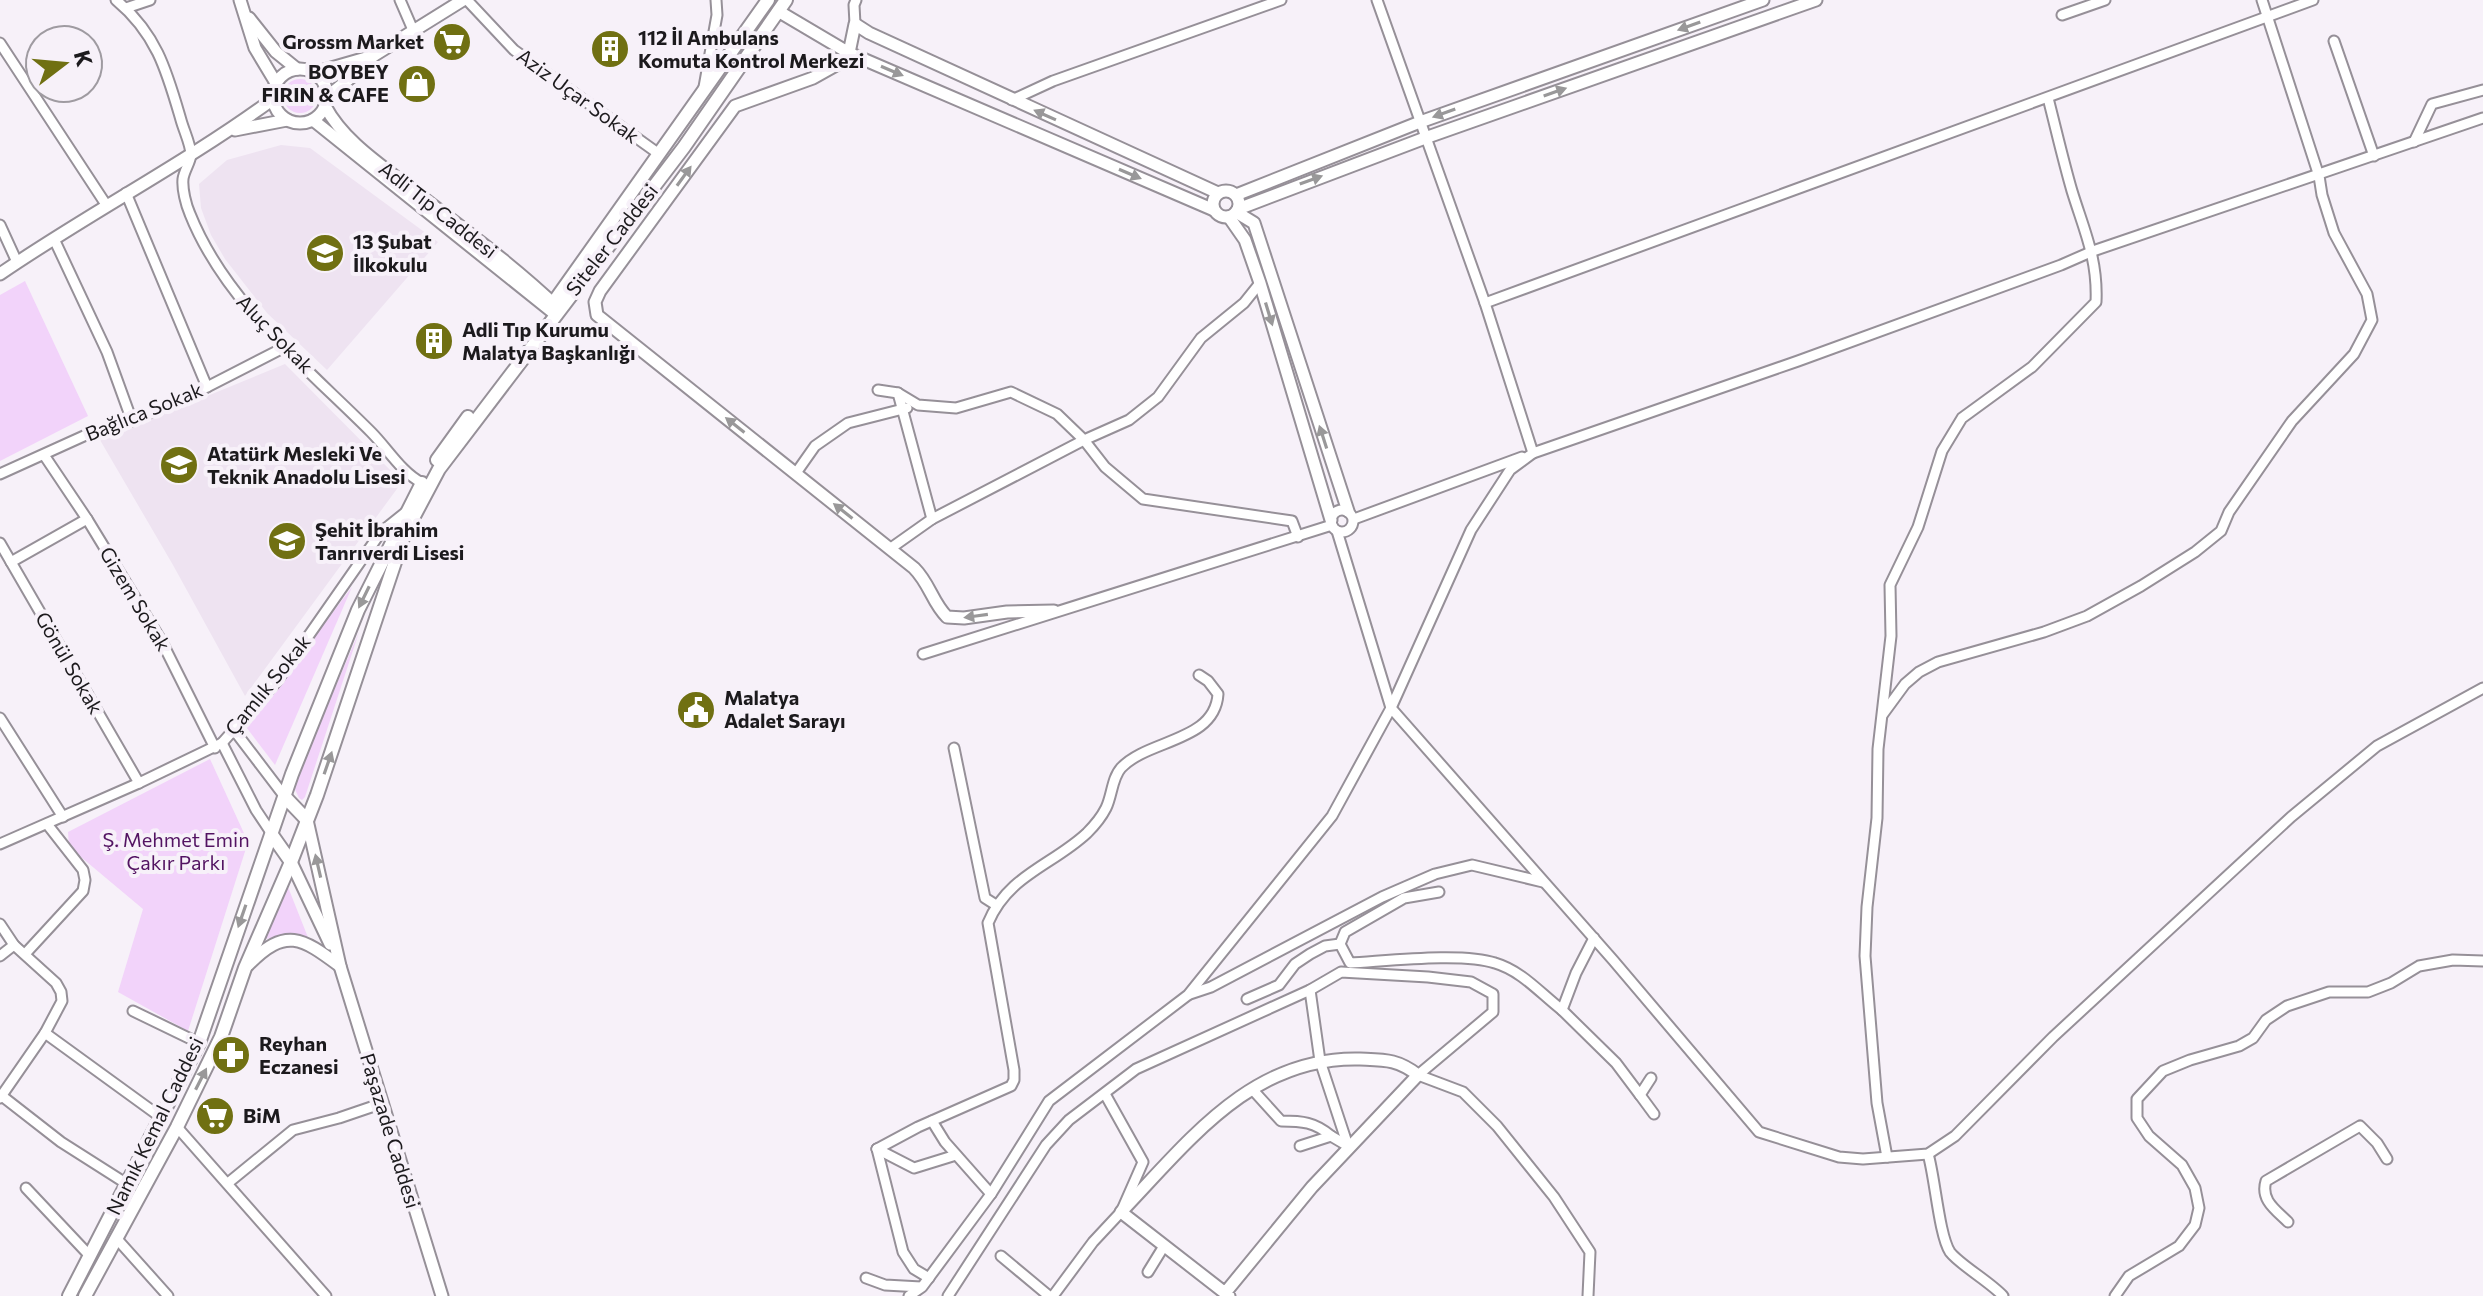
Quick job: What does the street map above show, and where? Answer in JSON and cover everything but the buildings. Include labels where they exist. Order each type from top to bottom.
[{"type":"main road","name":"Siteler Caddesi","points":[[301,837],[404,535],[439,469],[768,0]]},
{"type":"main road","name":"Siteler Caddesi","points":[[279,816],[358,610],[422,483],[448,442],[684,147],[782,6]]},
{"type":"main road","points":[[285,797],[307,820]]},
{"type":"main road","name":"Namık Kemal Caddesi","points":[[69,1296],[199,1043],[279,816]]},
{"type":"main road","points":[[272,835],[291,862]]},
{"type":"main road","name":"Namık Kemal Caddesi","points":[[85,1296],[177,1127],[221,1037],[245,968],[301,837]]},
{"type":"street","points":[[116,0],[154,42],[165,66],[191,155]]},
{"type":"street","points":[[126,8],[150,0]]},
{"type":"street","points":[[240,0],[255,48],[276,83]]},
{"type":"street","points":[[400,0],[413,30]]},
{"type":"street","points":[[230,131],[287,120],[304,123],[313,120],[326,102],[373,56],[465,0]]},
{"type":"street","name":"Aziz Uçar Sokak","points":[[465,0],[514,50],[659,154]]},
{"type":"street","points":[[703,93],[717,15],[716,0]]},
{"type":"street","points":[[856,0],[849,53],[838,64],[813,78],[735,106],[600,291],[595,302],[597,315],[891,548],[926,580],[939,609],[947,617],[1054,611]]},
{"type":"street","points":[[1012,100],[1053,81],[1281,0]]},
{"type":"street","points":[[1377,0],[1485,303],[1533,453]]},
{"type":"street","points":[[1236,195],[1420,122],[1763,0]]},
{"type":"street","points":[[782,6],[849,53],[1214,210],[1220,216],[1235,213],[1268,196],[1425,138],[1816,0]]},
{"type":"street","points":[[2062,15],[2105,0]]},
{"type":"street","points":[[1882,717],[1905,684],[1919,672],[1938,662],[2044,632],[2087,616],[2195,552],[2221,531],[2229,512],[2292,421],[2354,354],[2372,320],[2371,304],[2334,233],[2319,176],[2262,0]]},
{"type":"street","points":[[1485,303],[2313,0]]},
{"type":"street","points":[[246,14],[276,52],[297,69],[314,73],[373,56]]},
{"type":"street","points":[[855,24],[1012,100],[1218,193],[1229,191],[1236,195],[1239,202],[1235,213],[1260,283],[1391,708],[1594,938],[1759,1132],[1839,1157],[1863,1159],[1928,1154],[1955,1136],[2064,1026],[2221,880],[2351,766],[2377,746],[2483,688]]},
{"type":"street","points":[[2334,41],[2374,156]]},
{"type":"street","points":[[0,43],[107,206]]},
{"type":"street","points":[[287,120],[275,108],[276,83],[282,76],[297,69]]},
{"type":"street","name":"Adli Tıp Caddesi","points":[[314,73],[321,80],[336,126],[554,309]]},
{"type":"street","points":[[2414,142],[2432,104],[2483,90]]},
{"type":"street","points":[[1887,1157],[1877,1103],[1865,956],[1877,818],[1878,749],[1891,636],[1890,585],[1918,527],[1942,451],[1962,418],[2032,367],[2096,302],[2093,251],[2073,192],[2048,98]]},
{"type":"street","points":[[0,274],[230,131],[273,99]]},
{"type":"street","points":[[1333,525],[1337,511],[1351,515],[1533,453],[1798,361],[2093,251],[2483,118]]},
{"type":"street","name":"Adli Tıp Caddesi","points":[[313,120],[554,309]]},
{"type":"street","name":"Aluç Sokak","points":[[191,155],[183,179],[189,211],[207,251],[228,285],[411,477],[422,483]]},
{"type":"street","points":[[126,193],[207,387]]},
{"type":"street","points":[[1214,210],[1212,203],[1218,193]]},
{"type":"street","points":[[1235,213],[1254,223],[1351,515],[1351,529],[1344,532],[1333,525]]},
{"type":"street","points":[[0,225],[17,262]]},
{"type":"street","points":[[54,239],[107,352],[132,421]]},
{"type":"street","points":[[891,548],[932,519],[1129,420],[1158,397],[1201,338],[1244,303],[1260,283]]},
{"type":"street","name":"Bağlıca Sokak","points":[[0,474],[86,435],[132,421],[285,347]]},
{"type":"street","points":[[878,390],[898,393],[918,405]]},
{"type":"street","points":[[796,473],[815,446],[848,423],[918,405],[956,408],[1011,392],[1057,414],[1084,440],[1105,467],[1143,499],[1292,521],[1298,537]]},
{"type":"street","points":[[898,393],[932,519]]},
{"type":"street","points":[[909,1296],[922,1287],[991,1194],[1049,1101],[1188,995],[1332,816],[1391,708],[1471,530],[1510,470],[1533,453]]},
{"type":"street","name":"Gizem Sokak","points":[[44,455],[162,642],[272,835]]},
{"type":"street","name":"Çamlık Sokak","points":[[0,844],[218,745],[277,681],[381,532],[406,512]]},
{"type":"street","points":[[11,562],[87,519]]},
{"type":"street","points":[[923,654],[1333,525]]},
{"type":"street","name":"Gönül Sokak","points":[[0,543],[139,783]]},
{"type":"street","points":[[877,1149],[1011,1086],[1014,1080],[988,923],[996,905],[1019,881],[1087,833],[1105,810],[1119,770],[1137,755],[1176,740],[1205,723],[1217,708],[1218,694],[1199,675]]},
{"type":"street","points":[[0,718],[63,817]]},
{"type":"street","points":[[234,730],[285,797]]},
{"type":"street","points":[[954,748],[985,898],[996,905]]},
{"type":"street","name":"Paşazade Caddesi","points":[[307,820],[340,966],[442,1296]]},
{"type":"street","points":[[25,954],[83,891],[85,880],[83,870],[47,824]]},
{"type":"street","name":"Paşazade Caddesi","points":[[291,862],[340,966]]},
{"type":"street","points":[[1188,995],[1211,987],[1382,897],[1435,874],[1472,865],[1543,882]]},
{"type":"street","points":[[1340,944],[1345,932],[1404,898],[1439,892]]},
{"type":"street","points":[[0,924],[14,945],[56,983],[62,1001],[45,1033],[1,1097],[61,1142],[127,1184]]},
{"type":"street","points":[[1562,1010],[1594,938]]},
{"type":"street","points":[[245,968],[260,952],[279,941],[293,940],[307,943],[340,966]]},
{"type":"street","points":[[1247,999],[1279,985],[1295,964],[1310,954],[1325,946],[1340,944]]},
{"type":"street","points":[[1340,944],[1350,963],[1466,958],[1495,963],[1528,979],[1616,1063],[1654,1114]]},
{"type":"street","points":[[0,956],[14,945]]},
{"type":"street","points":[[2115,1296],[2129,1276],[2179,1246],[2195,1225],[2199,1208],[2195,1188],[2182,1165],[2149,1136],[2137,1118],[2137,1099],[2163,1071],[2239,1046],[2253,1038],[2266,1020],[2287,1006],[2329,992],[2368,992],[2391,983],[2419,966],[2453,960],[2483,961]]},
{"type":"street","points":[[948,1296],[1046,1145],[1069,1120],[1136,1069],[1310,990],[1341,972],[1471,982],[1493,994],[1493,1012],[1418,1075],[1348,1146],[1226,1295],[1121,1212]]},
{"type":"street","points":[[1310,990],[1320,1061],[1348,1146]]},
{"type":"street","points":[[133,1011],[199,1043]]},
{"type":"street","points":[[45,1033],[162,1118]]},
{"type":"street","points":[[1001,1256],[1051,1296],[1093,1242],[1205,1125],[1267,1078],[1336,1058],[1395,1060],[1418,1075],[1463,1092],[1497,1126],[1554,1197],[1590,1252],[1588,1296]]},
{"type":"street","points":[[1640,1095],[1651,1078]]},
{"type":"street","points":[[1252,1089],[1281,1121],[1318,1125],[1348,1146]]},
{"type":"street","points":[[1105,1094],[1143,1162],[1121,1212]]},
{"type":"street","points":[[228,1183],[293,1130],[383,1103]]},
{"type":"street","points":[[932,1121],[956,1155],[991,1194]]},
{"type":"street","points":[[2288,1222],[2265,1198],[2263,1189],[2266,1181],[2360,1126],[2387,1159]]},
{"type":"street","points":[[177,1127],[326,1296]]},
{"type":"street","points":[[1300,1146],[1331,1136]]},
{"type":"street","points":[[877,1149],[914,1168],[956,1155]]},
{"type":"street","points":[[877,1149],[903,1252],[914,1269],[929,1278]]},
{"type":"street","points":[[1928,1154],[1944,1239],[1951,1253],[2003,1296]]},
{"type":"street","points":[[26,1188],[89,1255]]},
{"type":"street","points":[[117,1239],[168,1296]]},
{"type":"street","points":[[1148,1272],[1164,1246]]},
{"type":"street","points":[[866,1278],[885,1285],[922,1287]]},
{"type":"shaded area","name":"13 Şubat İlkokulu","points":[[281,145],[310,148],[438,242],[327,370],[267,313],[225,259],[211,235],[201,208],[199,184],[227,160]]},
{"type":"shaded area","name":"Şehit İbrahim Tanrıverdi Lisesi","points":[[285,364],[402,482],[245,696],[100,440]]},
{"type":"green space","points":[[300,79],[312,84],[317,96],[312,108],[300,113],[288,108],[283,96],[288,84]]},
{"type":"green space","points":[[25,281],[88,416],[0,461],[0,295]]},
{"type":"green space","points":[[352,587],[275,765],[246,727]]},
{"type":"green space","points":[[359,632],[305,797],[302,800],[293,785]]},
{"type":"green space","name":"Ş. Mehmet Emin Çakır Parkı","points":[[210,759],[248,842],[188,1031],[118,992],[143,909],[69,847],[68,832]]},
{"type":"green space","points":[[288,887],[309,940],[287,935],[265,939]]},
{"type":"place","name":"Grossm Market","points":[[452,42]]},
{"type":"place","name":"112 İl Ambulans Komuta Kontrol Merkezi","points":[[610,49]]},
{"type":"place","name":"BOYBEY FIRIN & CAFE","points":[[417,84]]},
{"type":"place","name":"13 Şubat İlkokulu","points":[[325,253]]},
{"type":"place","name":"Adli Tıp Kurumu Malatya Başkanlığı","points":[[434,341]]},
{"type":"place","name":"Atatürk Mesleki Ve Teknik Anadolu Lisesi","points":[[179,465]]},
{"type":"place","name":"Şehit İbrahim Tanrıverdi Lisesi","points":[[287,541]]},
{"type":"place","name":"Malatya Adalet Sarayı","points":[[696,710]]},
{"type":"place","name":"Reyhan Eczanesi","points":[[231,1055]]},
{"type":"place","name":"BiM","points":[[215,1116]]}]
